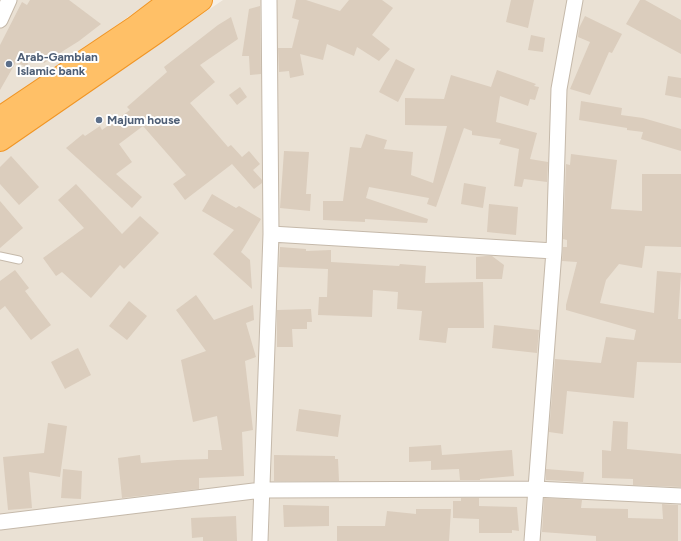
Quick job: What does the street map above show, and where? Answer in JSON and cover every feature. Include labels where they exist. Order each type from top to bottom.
[{"type":"highway","points":[[0,118],[134,28],[171,0]]},
{"type":"highway","points":[[0,140],[156,33],[201,0]]},
{"type":"street","points":[[0,20],[9,0]]},
{"type":"street","points":[[260,541],[271,234],[269,0]]},
{"type":"street","points":[[532,541],[554,251],[559,89],[575,0]]},
{"type":"street","points":[[271,234],[554,251]]},
{"type":"street","points":[[0,522],[262,490],[535,489],[681,496]]},
{"type":"lane","points":[[0,256],[19,260]]},
{"type":"shaded area","points":[[0,0],[152,0],[0,106]]},
{"type":"shaded area","points":[[223,0],[681,0],[681,541],[0,541],[0,152]]},
{"type":"building","points":[[30,0],[69,0],[101,24],[79,41],[44,63],[35,52],[26,67],[16,62],[0,90],[0,45],[22,2],[27,5]]},
{"type":"building","points":[[296,0],[306,0],[340,11],[349,0],[382,0],[393,8],[372,35],[390,49],[379,61],[357,47],[354,56],[327,44],[323,60],[300,54],[304,75],[290,78],[289,71],[279,72],[278,48],[292,48],[299,20],[292,18]]},
{"type":"building","points":[[511,0],[534,0],[528,28],[506,22]]},
{"type":"building","points":[[640,0],[645,0],[681,20],[681,54],[626,24]]},
{"type":"building","points":[[260,6],[261,74],[250,75],[249,56],[242,56],[249,9]]},
{"type":"building","points":[[585,16],[622,34],[612,53],[609,52],[590,95],[570,89],[590,42],[578,37],[579,28]]},
{"type":"building","points":[[231,17],[238,39],[200,65],[215,82],[190,103],[228,147],[231,145],[242,157],[249,151],[260,164],[253,170],[262,180],[262,183],[254,189],[232,164],[185,200],[173,184],[186,175],[143,126],[119,144],[132,162],[116,174],[142,197],[132,208],[66,148],[83,134],[85,136],[100,126],[102,130],[130,110],[127,107],[167,72],[164,67],[218,25]]},
{"type":"building","points":[[531,35],[545,38],[543,52],[528,50]]},
{"type":"building","points":[[396,59],[415,69],[398,102],[379,92]]},
{"type":"building","points":[[497,70],[536,84],[534,86],[539,87],[535,100],[530,99],[528,106],[500,96],[496,122],[537,133],[530,159],[548,162],[547,182],[524,179],[522,187],[514,186],[519,149],[499,144],[501,139],[472,135],[472,131],[464,128],[436,207],[427,204],[429,198],[369,187],[366,198],[428,219],[427,223],[365,219],[365,222],[323,220],[323,201],[343,201],[350,147],[361,148],[366,134],[387,140],[384,149],[413,152],[411,175],[433,183],[447,126],[405,125],[405,98],[444,99],[451,75],[491,87]]},
{"type":"building","points":[[668,76],[681,78],[681,98],[665,95]]},
{"type":"building","points":[[240,87],[247,97],[237,105],[229,95]]},
{"type":"building","points":[[581,101],[622,108],[621,115],[643,118],[681,129],[681,151],[641,139],[643,132],[579,120]]},
{"type":"building","points":[[284,151],[309,152],[306,194],[311,194],[310,211],[280,208]]},
{"type":"building","points":[[571,154],[617,160],[611,209],[642,211],[642,174],[681,174],[681,247],[645,246],[642,268],[619,264],[606,280],[600,303],[654,313],[657,271],[681,273],[678,319],[681,319],[681,363],[637,362],[634,398],[567,391],[563,434],[549,432],[555,359],[601,363],[606,337],[634,340],[636,330],[566,310],[577,262],[562,261],[563,247],[567,247],[567,240],[563,239],[566,164],[570,165]]},
{"type":"building","points":[[11,156],[39,187],[19,205],[0,184],[0,167]]},
{"type":"building","points":[[464,183],[486,187],[483,208],[461,204]]},
{"type":"building","points":[[76,184],[122,234],[140,216],[159,233],[124,269],[120,265],[91,298],[62,272],[56,276],[43,258],[84,228],[58,200]]},
{"type":"building","points":[[212,194],[236,208],[239,206],[261,219],[241,252],[250,260],[252,289],[213,254],[234,230],[202,211]]},
{"type":"building","points":[[0,201],[23,228],[0,248]]},
{"type":"building","points":[[489,204],[518,207],[516,235],[487,232]]},
{"type":"building","points":[[280,247],[306,249],[306,251],[331,250],[331,262],[426,266],[425,283],[483,282],[484,328],[448,328],[446,343],[419,340],[422,311],[397,309],[398,292],[373,290],[372,317],[318,315],[319,297],[327,297],[328,269],[279,267]]},
{"type":"building","points":[[492,256],[504,265],[502,279],[476,279],[476,257]]},
{"type":"building","points":[[15,270],[29,288],[25,291],[51,325],[31,340],[5,306],[0,310],[0,281]]},
{"type":"building","points":[[196,295],[214,320],[253,305],[254,320],[246,323],[256,357],[245,361],[253,430],[242,432],[244,476],[199,478],[199,489],[122,498],[118,458],[140,455],[141,463],[208,459],[208,450],[222,450],[217,416],[193,422],[181,360],[206,351],[176,310]]},
{"type":"building","points":[[129,301],[147,316],[127,340],[109,326]]},
{"type":"building","points":[[311,309],[312,322],[307,322],[307,329],[292,329],[293,347],[277,347],[277,310]]},
{"type":"building","points":[[494,325],[539,330],[537,353],[492,348]]},
{"type":"building","points":[[78,348],[91,375],[65,389],[51,362]]},
{"type":"building","points":[[299,409],[341,415],[338,437],[296,431]]},
{"type":"building","points":[[613,421],[628,422],[627,449],[681,454],[681,487],[633,485],[633,479],[602,478],[602,450],[611,451]]},
{"type":"building","points":[[48,423],[67,426],[60,477],[29,472],[32,508],[8,510],[3,457],[44,453]]},
{"type":"building","points":[[441,445],[442,455],[512,450],[514,476],[480,480],[460,480],[459,469],[431,470],[431,461],[409,462],[409,447]]},
{"type":"building","points":[[274,455],[335,456],[335,459],[338,459],[339,481],[274,481]]},
{"type":"building","points":[[63,469],[82,471],[81,499],[61,498]]},
{"type":"building","points":[[546,469],[584,472],[583,482],[546,480]]},
{"type":"building","points":[[461,498],[479,498],[479,506],[517,507],[519,531],[512,530],[512,533],[479,533],[479,519],[453,518],[453,501],[461,501]]},
{"type":"building","points":[[544,498],[582,500],[581,508],[628,509],[628,518],[663,519],[662,504],[678,505],[678,541],[596,541],[596,536],[542,532]]},
{"type":"building","points":[[283,505],[329,506],[329,526],[284,527]]},
{"type":"building","points":[[416,509],[451,509],[449,541],[337,541],[337,526],[385,526],[387,511],[416,514]]},
{"type":"building","points":[[236,516],[237,541],[203,541],[203,537],[192,538],[191,518]]},
{"type":"place","name":"Arab-Gambian Islamic bank","points":[[9,64]]},
{"type":"place","name":"Majum house","points":[[99,120]]}]
